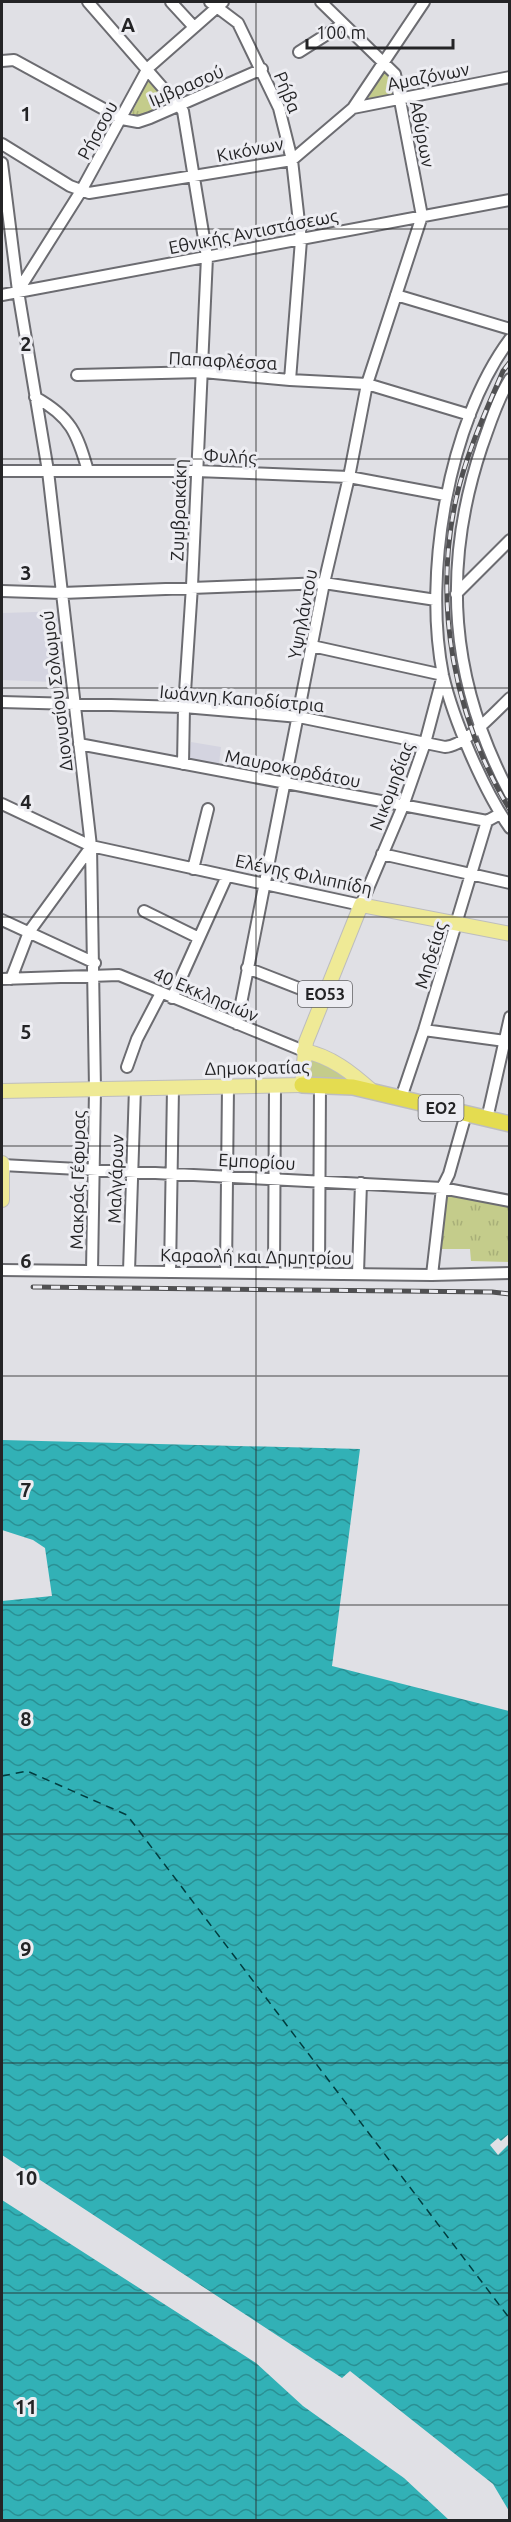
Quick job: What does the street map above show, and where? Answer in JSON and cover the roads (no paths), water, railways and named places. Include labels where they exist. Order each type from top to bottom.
[{"type":"highway","name":"Δημοκρατίας","points":[[302,1085],[345,1086],[372,1091],[510,1124]]},
{"type":"main road","name":"Ελένης Φιλιππίδη","points":[[361,905],[510,934]]},
{"type":"main road","name":"ΕΟ53","points":[[302,1085],[304,1051],[361,905]]},
{"type":"main road","points":[[304,1051],[323,1057],[347,1069],[372,1091]]},
{"type":"main road","name":"Δημοκρατίας","points":[[2,1091],[302,1085]]},
{"type":"main road","points":[[2,1164],[2,1200]]},
{"type":"street","points":[[88,2],[179,106]]},
{"type":"street","points":[[171,2],[194,27]]},
{"type":"street","points":[[321,2],[384,62]]},
{"type":"street","name":"Κικόνων","points":[[81,191],[104,192],[292,160],[353,108],[424,2]]},
{"type":"street","name":"Ρήσσου","points":[[18,291],[81,191],[148,68],[216,4]]},
{"type":"street","name":"Ρήβα","points":[[216,4],[238,22],[261,69],[280,112],[292,160],[301,240],[290,380]]},
{"type":"street","points":[[299,52],[342,24]]},
{"type":"street","points":[[2,61],[19,62],[122,119]]},
{"type":"street","name":"Αθύρων","points":[[384,62],[395,74],[422,216]]},
{"type":"street","name":"Ιμβρασού","points":[[122,119],[138,122],[261,69]]},
{"type":"street","name":"Αμαζόνων","points":[[353,108],[510,77]]},
{"type":"street","name":"Ζυμβρακάκη","points":[[179,106],[185,117],[207,257],[183,764]]},
{"type":"street","points":[[2,144],[81,191]]},
{"type":"street","name":"Διονυσίου Σολωμού","points":[[2,163],[18,291],[48,471],[91,846],[95,963],[95,1089]]},
{"type":"street","name":"Εθνικής Αντιστάσεως","points":[[2,295],[510,200]]},
{"type":"street","name":"Υψηλάντου","points":[[237,1024],[324,583],[349,477],[367,384],[422,216]]},
{"type":"street","points":[[2,289],[18,291]]},
{"type":"street","points":[[396,295],[510,329]]},
{"type":"street","points":[[510,339],[483,384],[470,415],[445,495],[436,600],[444,675],[472,733],[510,794]]},
{"type":"street","name":"Παπαφλέσσα","points":[[76,375],[203,372],[367,384],[470,415]]},
{"type":"street","points":[[510,379],[492,419],[468,490],[457,554],[456,594],[457,633],[471,700],[472,733],[500,814],[510,828]]},
{"type":"street","points":[[35,397],[57,409],[79,439],[88,471]]},
{"type":"street","name":"Φυλής","points":[[2,471],[196,471],[349,477],[445,495]]},
{"type":"street","points":[[456,594],[510,540]]},
{"type":"street","points":[[2,591],[62,592],[324,583],[436,600]]},
{"type":"street","points":[[312,646],[444,675]]},
{"type":"street","name":"Νικομηδίας","points":[[361,905],[425,743],[444,675]]},
{"type":"street","points":[[472,733],[510,698]]},
{"type":"street","name":"Ιωάννη Καποδίστρια","points":[[2,702],[184,707],[299,717],[450,747],[472,733]]},
{"type":"street","name":"Μαυροκορδάτου","points":[[79,744],[487,821]]},
{"type":"street","name":"Ελένης Φιλιππίδη","points":[[2,804],[91,846],[361,905]]},
{"type":"street","points":[[194,869],[208,809]]},
{"type":"street","points":[[487,821],[500,814]]},
{"type":"street","name":"Μηδείας","points":[[401,1098],[424,1030],[487,821]]},
{"type":"street","points":[[6,979],[29,932],[91,846]]},
{"type":"street","points":[[382,854],[510,883]]},
{"type":"street","points":[[172,998],[227,876]]},
{"type":"street","points":[[144,911],[199,938]]},
{"type":"street","points":[[2,920],[95,963]]},
{"type":"street","points":[[247,968],[324,998]]},
{"type":"street","name":"40 Εκκλησιών","points":[[6,979],[119,975],[304,1051]]},
{"type":"street","points":[[127,1066],[136,1039],[160,993]]},
{"type":"street","points":[[487,1119],[505,1062],[505,1041],[509,1020]]},
{"type":"street","points":[[424,1030],[505,1041]]},
{"type":"street","points":[[319,1272],[320,1085]]},
{"type":"street","points":[[274,1271],[275,1086]]},
{"type":"street","points":[[226,1271],[228,1087]]},
{"type":"street","points":[[170,1272],[173,1088]]},
{"type":"street","name":"Μακράς Γέφυρας","points":[[92,1271],[95,1089]]},
{"type":"street","name":"Μαλγάρων","points":[[129,1271],[135,1089]]},
{"type":"street","points":[[432,1275],[442,1188],[449,1174],[466,1114]]},
{"type":"street","name":"Εμπορίου","points":[[2,1164],[442,1188],[510,1201]]},
{"type":"street","points":[[358,1273],[361,1183]]},
{"type":"street","name":"Καραολή και Δημητρίου","points":[[2,1270],[274,1271],[432,1275],[510,1273]]},
{"type":"water","points":[[2,1440],[360,1449],[332,1666],[509,1711],[510,2133],[501,2141],[498,2138],[490,2145],[498,2155],[509,2144],[509,2511],[493,2484],[350,2371],[342,2378],[2,2155],[2,1601],[52,1596],[45,1548],[33,1540],[2,1530]]},
{"type":"water","points":[[2,2200],[256,2363],[303,2406],[404,2478],[449,2520],[2,2520]]},
{"type":"railway","points":[[510,362],[503,371],[483,418],[460,482],[449,539],[447,579],[448,620],[453,660],[462,699],[475,738],[510,810]]},
{"type":"railway","points":[[33,1287],[510,1294]]}]
